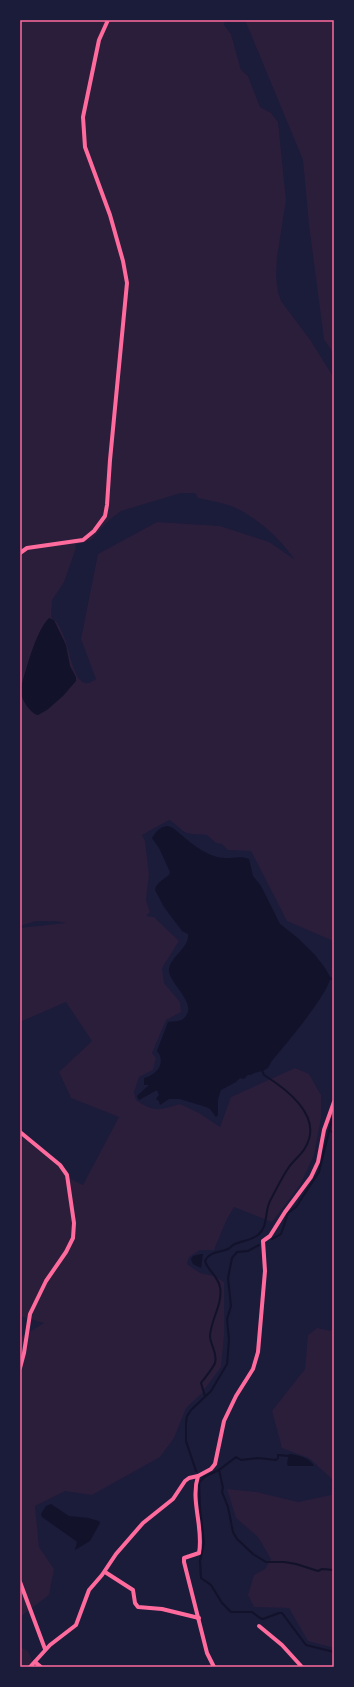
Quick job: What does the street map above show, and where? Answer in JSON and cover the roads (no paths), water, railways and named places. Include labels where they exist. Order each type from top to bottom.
[{"type":"street","points":[[20,553],[27,548],[83,540],[94,531],[105,516],[107,505],[127,283],[123,261],[110,215],[85,147],[84,118],[99,40],[108,20]]},
{"type":"street","points":[[30,1667],[36,1662],[45,1649],[76,1625],[89,1590],[105,1572],[116,1554],[143,1523],[173,1499],[185,1481],[211,1469],[215,1464],[224,1421],[236,1396],[253,1369],[258,1352],[265,1271],[263,1241],[270,1236],[311,1176],[318,1162],[324,1130],[334,1102]]},
{"type":"street","points":[[20,1132],[55,1160],[67,1175],[74,1223],[73,1238],[66,1252],[46,1281],[30,1314],[24,1353],[20,1368]]},
{"type":"street","points":[[198,1476],[196,1495],[201,1543],[199,1553],[184,1558],[184,1562],[207,1653],[214,1667]]},
{"type":"street","points":[[105,1572],[133,1590],[135,1604],[138,1607],[162,1609],[199,1618]]},
{"type":"street","points":[[20,1582],[45,1649]]},
{"type":"street","points":[[259,1626],[282,1645],[302,1667]]},
{"type":"street","points":[[36,1662],[40,1667]]},
{"type":"waterway","points":[[328,977],[334,980]]},
{"type":"waterway","points":[[205,1396],[201,1383],[210,1371],[216,1359],[210,1336],[212,1324],[220,1299],[219,1283],[208,1268],[205,1261],[209,1255],[228,1249],[233,1245],[252,1239],[258,1235],[264,1227],[271,1199],[286,1171],[302,1153],[310,1137],[310,1126],[307,1115],[301,1106],[283,1088],[264,1075],[262,1070]]},
{"type":"waterway","points":[[272,1239],[281,1234],[288,1213],[296,1207],[319,1172],[334,1111]]},
{"type":"waterway","points":[[329,1131],[334,1132]]},
{"type":"waterway","points":[[196,1471],[186,1441],[187,1416],[191,1410],[211,1391],[227,1364],[229,1340],[227,1319],[231,1306],[228,1278],[232,1258],[237,1252],[248,1251],[259,1245]]},
{"type":"waterway","points":[[200,1482],[204,1477],[219,1470],[236,1457],[241,1460],[258,1458],[276,1460],[278,1455],[289,1456]]},
{"type":"waterway","points":[[219,1470],[223,1488],[222,1492],[228,1507],[233,1532],[237,1539],[253,1554],[266,1562],[296,1564],[318,1571],[322,1569],[334,1570]]},
{"type":"waterway","points":[[199,1481],[204,1543],[200,1561],[201,1578],[211,1585],[222,1603],[231,1612],[252,1612],[263,1619],[282,1613],[306,1645],[334,1652]]}]
